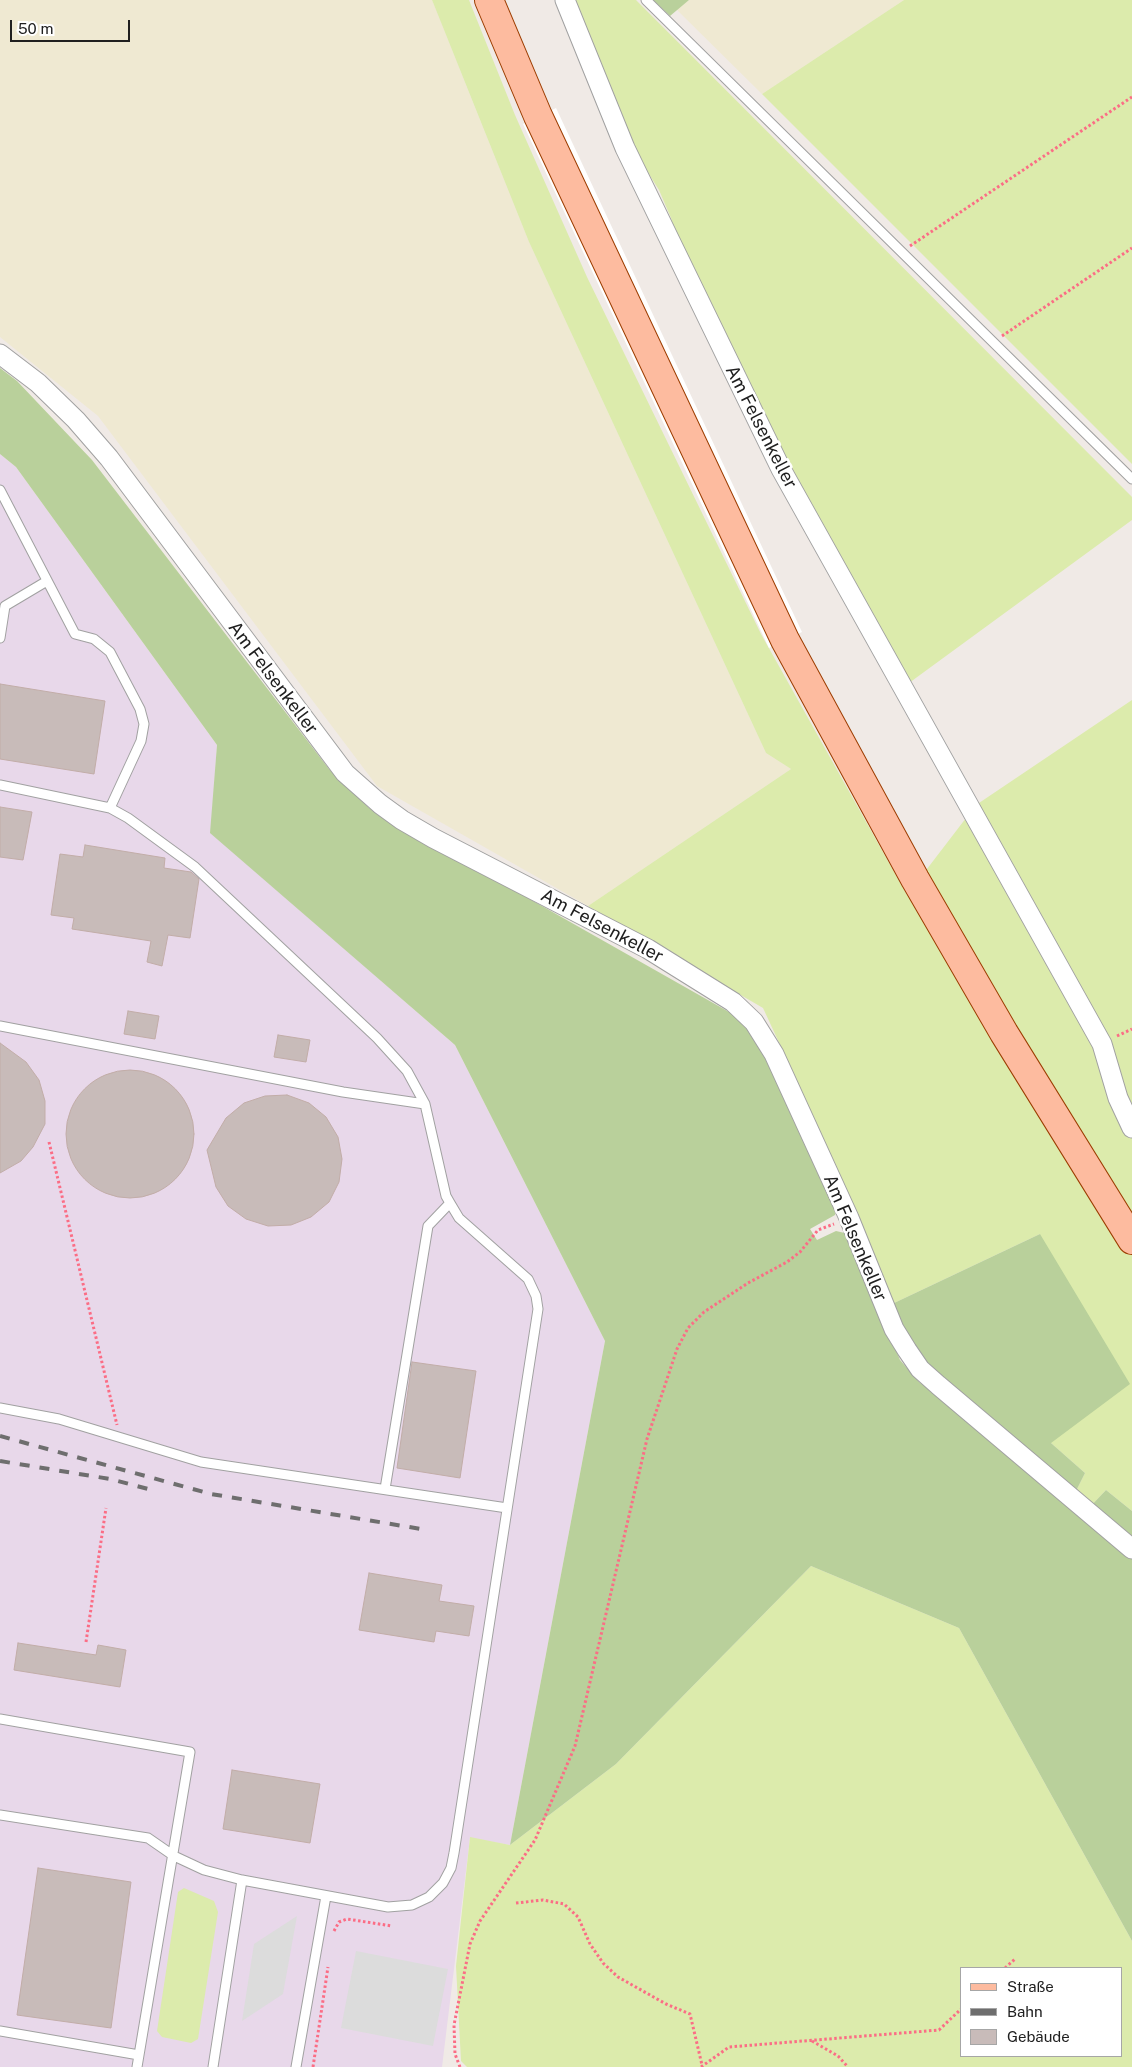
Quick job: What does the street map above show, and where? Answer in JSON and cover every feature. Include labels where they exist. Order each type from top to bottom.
[{"type":"main road","points":[[489,0],[538,116],[785,640],[915,879],[1004,1033],[1132,1240]]},
{"type":"street","name":"Am Felsenkeller","points":[[565,0],[625,148],[781,469],[1102,1044],[1118,1098],[1132,1128]]},
{"type":"street","name":"Am Felsenkeller","points":[[0,354],[38,383],[76,420],[109,458],[345,773],[380,804],[402,820],[433,838],[648,949],[734,1002],[754,1022],[774,1054],[848,1218],[894,1329],[920,1369],[1132,1550]]},
{"type":"lane","points":[[646,0],[1132,479]]},
{"type":"lane","points":[[0,490],[75,634],[94,639],[110,652],[140,709],[144,724],[141,741],[110,808]]},
{"type":"lane","points":[[0,638],[5,606],[47,581]]},
{"type":"lane","points":[[0,785],[110,808],[128,818],[195,867],[370,1031],[407,1071],[425,1104],[446,1196],[459,1218],[528,1279],[536,1296],[538,1309],[451,1868],[443,1884],[429,1897],[412,1905],[388,1907],[242,1880],[204,1870],[174,1856],[148,1838],[0,1815]]},
{"type":"lane","points":[[0,1026],[343,1092],[425,1104]]},
{"type":"lane","points":[[385,1490],[428,1226],[450,1203]]},
{"type":"lane","points":[[0,1408],[59,1419],[201,1462],[507,1508]]},
{"type":"lane","points":[[0,1719],[190,1752],[138,2067]]},
{"type":"lane","points":[[213,2067],[242,1880]]},
{"type":"lane","points":[[296,2067],[326,1896]]},
{"type":"lane","points":[[0,2030],[140,2055]]},
{"type":"path","points":[[901,252],[1132,97]]},
{"type":"path","points":[[993,342],[1132,248]]},
{"type":"path","points":[[49,1142],[118,1430]]},
{"type":"path","points":[[460,2067],[455,2054],[454,2025],[470,1944],[480,1921],[535,1840],[575,1746],[647,1439],[677,1348],[688,1328],[704,1312],[748,1283],[787,1262],[800,1252],[818,1230],[848,1218]]},
{"type":"path","points":[[86,1642],[106,1508]]},
{"type":"path","points":[[516,1903],[543,1900],[564,1904],[578,1918],[590,1944],[603,1963],[618,1977],[666,2004],[690,2014],[702,2066],[729,2048],[939,2030],[960,2010]]},
{"type":"path","points":[[332,1939],[336,1924],[347,1919],[392,1926]]},
{"type":"path","points":[[313,2067],[329,1958]]},
{"type":"path","points":[[1005,1967],[1015,1959]]},
{"type":"path","points":[[812,2041],[838,2056],[848,2067]]},
{"type":"shaded area","points":[[0,0],[432,0],[529,242],[766,753],[791,769],[588,906],[377,786],[98,416],[0,337]]},
{"type":"shaded area","points":[[689,0],[904,0],[762,94],[676,9]]},
{"type":"shaded area","points":[[0,454],[16,467],[217,745],[211,833],[455,1045],[605,1341],[510,1845],[470,1838],[442,2067],[0,2067]]},
{"type":"shaded area","points":[[297,1916],[283,1994],[242,2021],[254,1944]]},
{"type":"shaded area","points":[[356,1951],[448,1969],[433,2046],[341,2028]]},
{"type":"green space","points":[[432,0],[469,0],[515,115],[587,277],[761,634],[907,895],[976,805],[1132,700],[1132,1511],[1106,1490],[1088,1509],[1074,1495],[1085,1473],[1051,1443],[1040,1234],[892,1304],[801,1090],[763,1008],[588,906],[791,769],[766,753],[529,242]]},
{"type":"green space","points":[[573,0],[636,0],[1132,497],[1132,520],[909,683],[792,477],[681,252],[671,218],[659,190],[635,152],[620,109]]},
{"type":"green space","points":[[653,0],[689,0],[670,16]]},
{"type":"green space","points":[[904,0],[1132,0],[1132,464],[762,94]]},
{"type":"green space","points":[[0,368],[17,381],[92,460],[329,769],[369,808],[752,1025],[837,1206],[835,1215],[810,1229],[817,1240],[836,1231],[849,1234],[900,1360],[919,1382],[974,1423],[1132,1558],[1132,1941],[959,1628],[811,1566],[616,1764],[510,1845],[605,1341],[455,1045],[210,833],[217,745],[16,467],[0,454]]},
{"type":"green space","points":[[1040,1234],[1130,1384],[1051,1443],[1085,1473],[1074,1495],[940,1380],[907,1339],[892,1304]]},
{"type":"green space","points":[[1106,1490],[1132,1511],[1132,1545],[1088,1509]]},
{"type":"green space","points":[[811,1566],[959,1628],[1132,1941],[1132,2067],[467,2067],[461,2061],[456,1966],[470,1837],[510,1845],[616,1764]]},
{"type":"green space","points":[[184,1888],[214,1901],[218,1912],[198,2039],[191,2043],[162,2037],[157,2031],[178,1892]]},
{"type":"pier","points":[[556,108],[802,632],[769,648],[523,124]]},
{"type":"building","points":[[0,684],[105,701],[94,774],[0,759]]},
{"type":"building","points":[[0,807],[32,812],[23,860],[0,857]]},
{"type":"building","points":[[85,845],[165,858],[164,868],[191,872],[199,879],[190,938],[168,935],[162,966],[147,962],[151,941],[72,929],[74,918],[51,915],[60,854],[83,857]]},
{"type":"building","points":[[128,1011],[159,1016],[155,1039],[124,1034]]},
{"type":"building","points":[[278,1035],[310,1040],[306,1062],[274,1057]]},
{"type":"building","points":[[0,1043],[26,1062],[39,1080],[45,1101],[45,1124],[33,1147],[21,1161],[0,1173]]},
{"type":"building","points":[[130,1070],[143,1071],[155,1075],[175,1089],[189,1109],[193,1121],[193,1147],[189,1159],[175,1179],[155,1193],[143,1197],[130,1198],[117,1197],[105,1193],[85,1179],[71,1159],[67,1147],[66,1134],[67,1121],[71,1109],[85,1089],[105,1075],[117,1071]]},
{"type":"building","points":[[287,1095],[309,1103],[326,1117],[338,1137],[342,1159],[339,1182],[329,1202],[311,1217],[291,1225],[268,1226],[246,1219],[228,1206],[216,1187],[207,1150],[226,1118],[244,1103],[265,1096]]},
{"type":"building","points":[[412,1362],[476,1371],[460,1478],[397,1468]]},
{"type":"building","points":[[369,1573],[442,1585],[439,1601],[474,1606],[469,1636],[436,1631],[434,1642],[359,1630]]},
{"type":"building","points":[[18,1643],[96,1655],[98,1645],[126,1650],[120,1687],[14,1670]]},
{"type":"building","points":[[232,1770],[320,1784],[310,1843],[223,1829]]},
{"type":"building","points":[[38,1868],[131,1882],[111,2028],[17,2015]]},
{"type":"railway","points":[[0,1436],[211,1494],[421,1529]]},
{"type":"railway","points":[[0,1461],[110,1479],[156,1491]]}]
